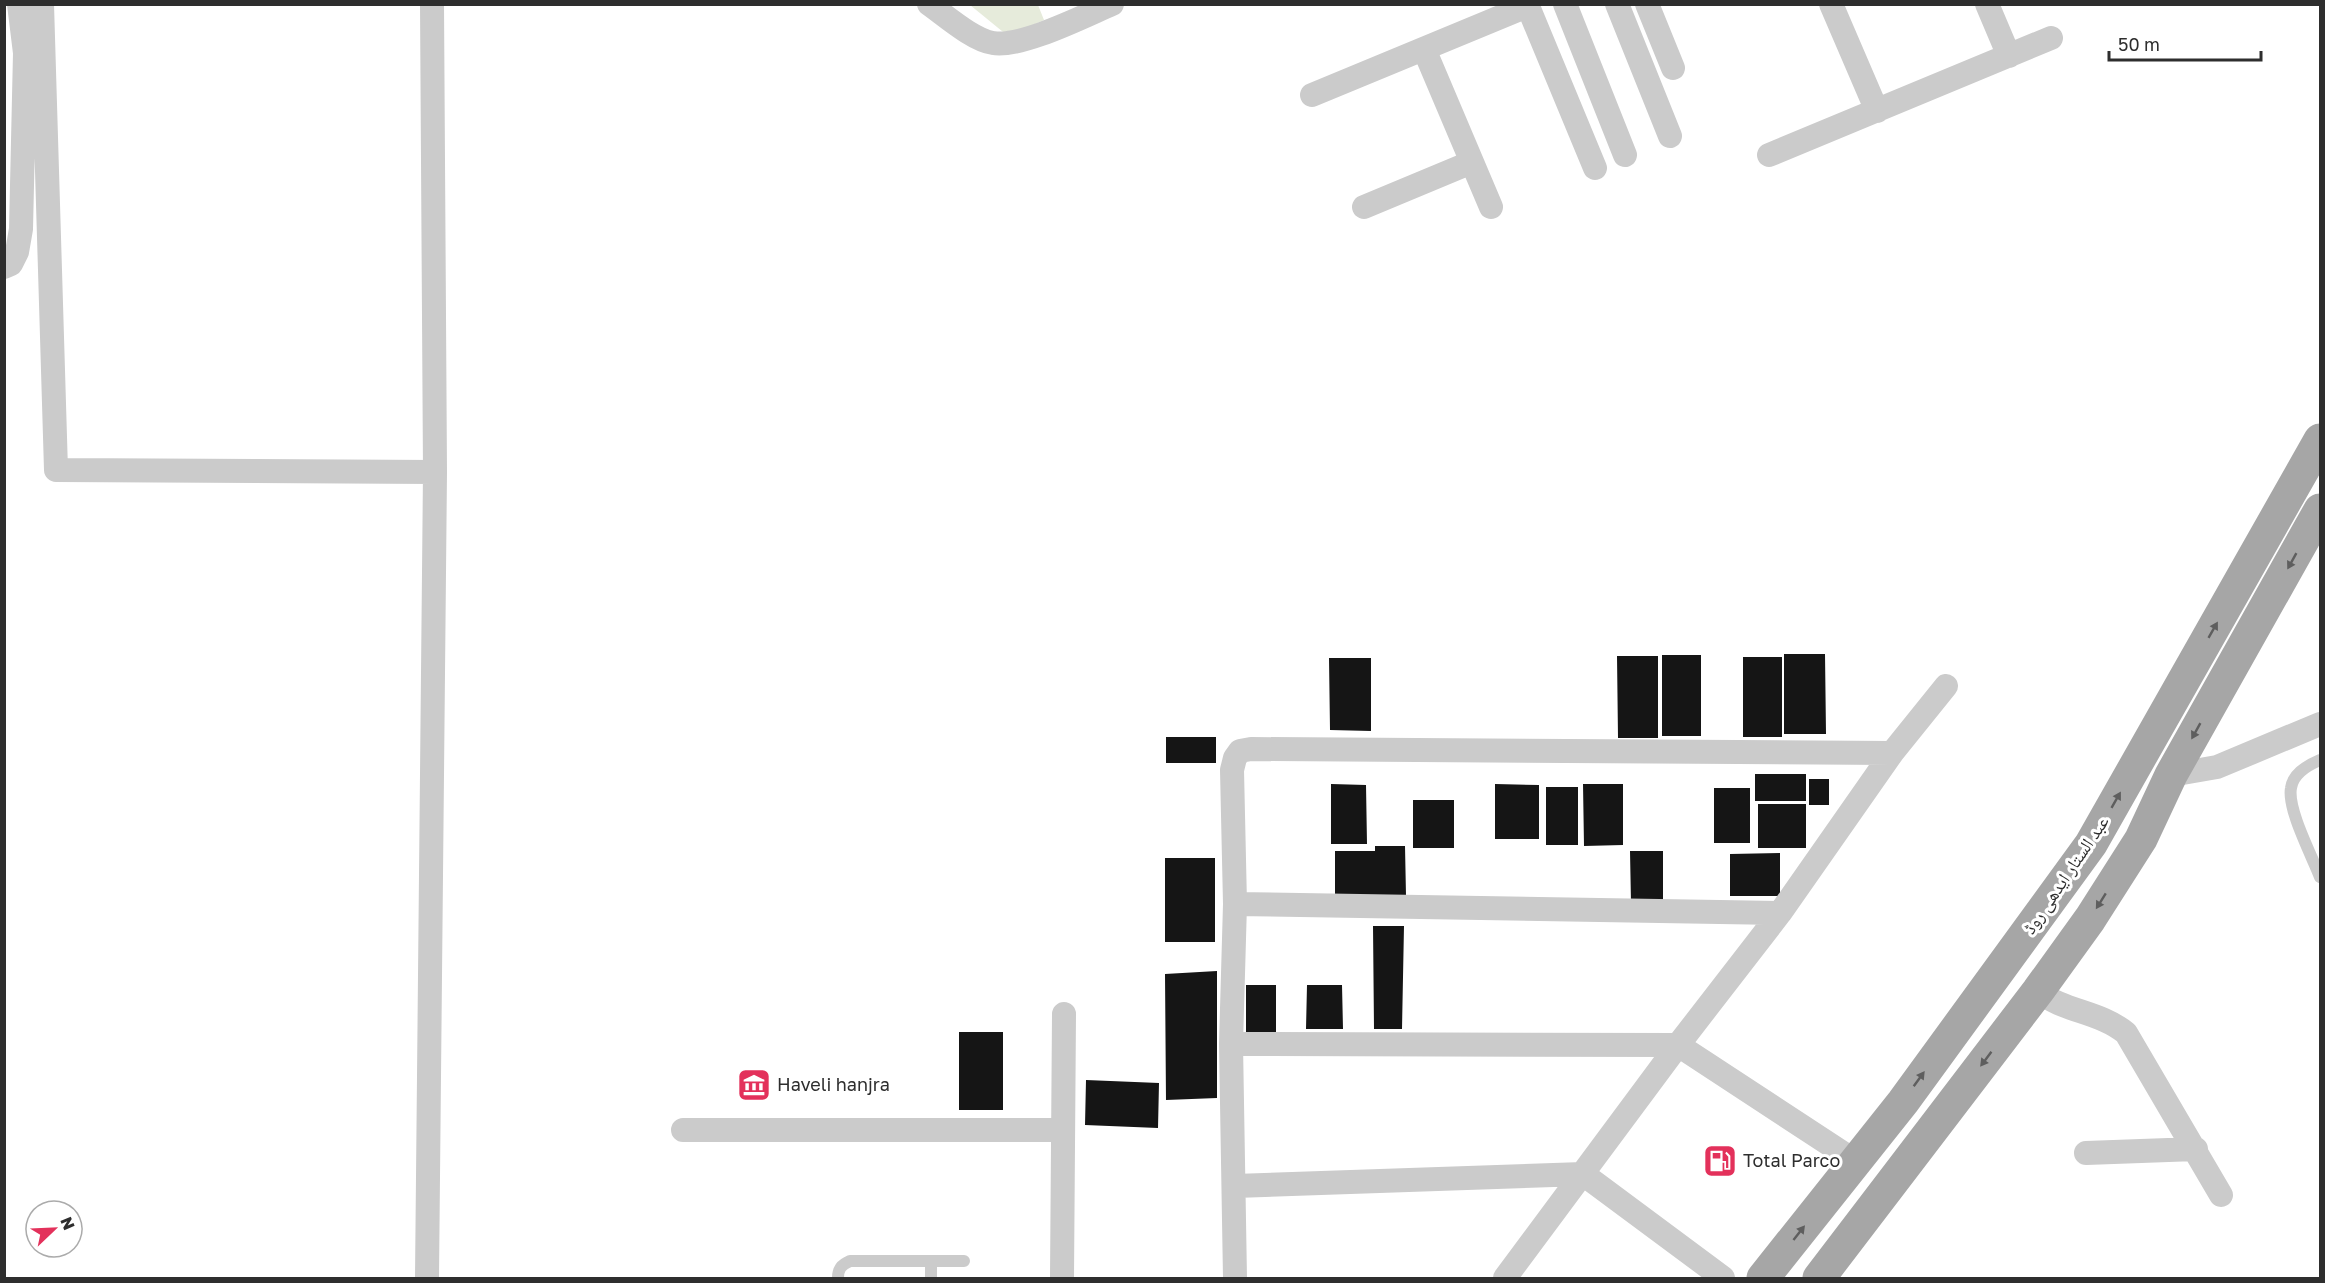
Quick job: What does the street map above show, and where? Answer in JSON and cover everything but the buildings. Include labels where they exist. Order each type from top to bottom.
[{"type":"main road","name":"عبد الستار ایدھی روڈ","points":[[1763,1278],[1903,1102],[2091,844],[2320,440]]},
{"type":"main road","points":[[1819,1278],[2038,991],[2090,919],[2141,839],[2171,775],[2320,510]]},
{"type":"main road","points":[[2140,758],[2171,775]]},
{"type":"street","points":[[4,267],[11,264],[17,252],[21,228],[25,53],[19,4]]},
{"type":"street","points":[[42,4],[56,470],[435,472]]},
{"type":"street","points":[[427,1278],[435,472],[432,4]]},
{"type":"street","points":[[929,4],[970,33],[991,43],[1010,44],[1065,13],[1112,4]]},
{"type":"street","points":[[1565,4],[1625,155]]},
{"type":"street","points":[[1617,4],[1670,136]]},
{"type":"street","points":[[1647,4],[1673,68]]},
{"type":"street","points":[[1831,4],[1877,111]]},
{"type":"street","points":[[1987,4],[2009,56]]},
{"type":"street","points":[[1312,95],[1527,5],[1595,168]]},
{"type":"street","points":[[1770,155],[2051,38]]},
{"type":"street","points":[[1424,49],[1491,207]]},
{"type":"street","points":[[1364,207],[1472,162]]},
{"type":"street","points":[[1505,1278],[1779,913],[1892,753],[1946,686]]},
{"type":"street","points":[[2171,775],[2217,766],[2320,724]]},
{"type":"street","points":[[1235,1278],[1231,1044],[1235,904],[1232,770],[1235,758],[1240,751],[1251,749],[1892,753]]},
{"type":"street","points":[[1235,904],[1779,913]]},
{"type":"street","points":[[2038,991],[2050,1000],[2114,1023],[2126,1033],[2221,1195]]},
{"type":"street","points":[[1062,1278],[1064,1014]]},
{"type":"street","points":[[1231,1044],[1678,1045],[1855,1161]]},
{"type":"street","points":[[682,1130],[1063,1130]]},
{"type":"street","points":[[2086,1153],[2196,1149]]},
{"type":"street","points":[[1235,1186],[1583,1174],[1723,1278]]},
{"type":"lane","points":[[2320,760],[2306,766],[2290,786],[2296,820],[2320,877]]},
{"type":"lane","points":[[838,1278],[841,1266],[850,1261],[964,1262]]},
{"type":"lane","points":[[931,1262],[931,1278]]},
{"type":"green space","points":[[970,5],[1038,5],[1044,20],[1008,36]]},
{"type":"place","name":"Haveli hanjra","points":[[754,1085]]},
{"type":"place","name":"Total Parco","points":[[1720,1161]]}]
